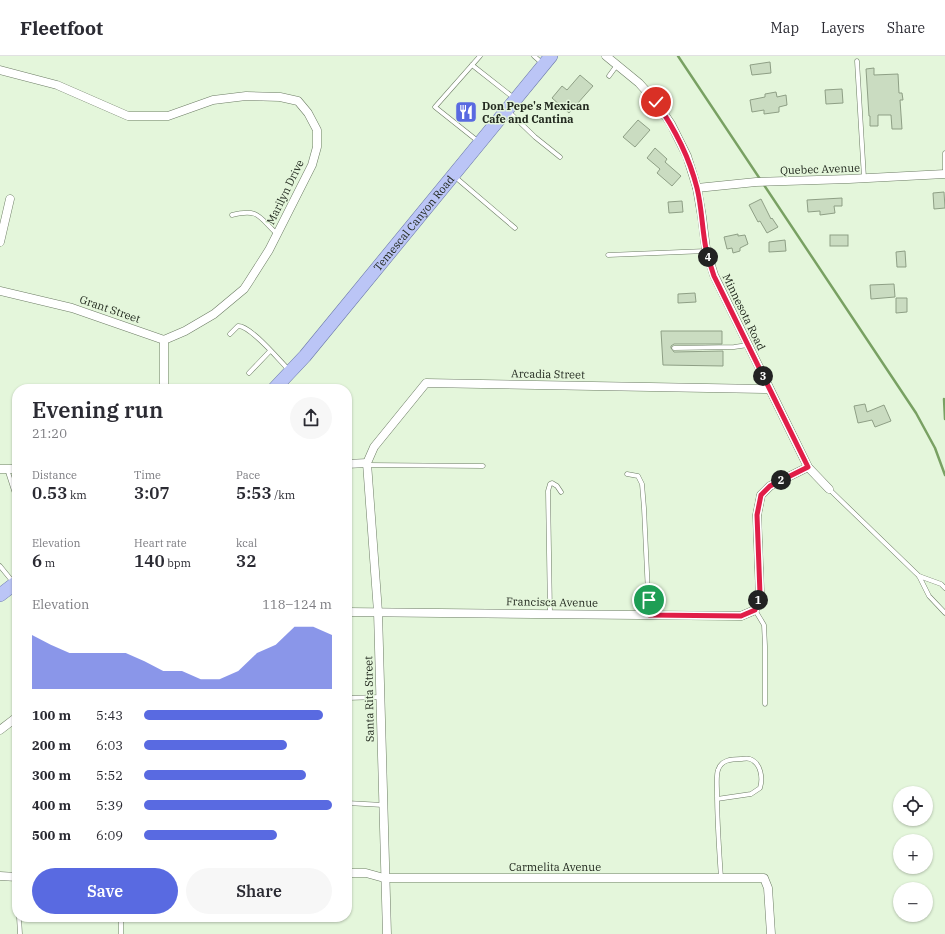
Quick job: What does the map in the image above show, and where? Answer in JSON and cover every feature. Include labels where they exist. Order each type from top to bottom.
[{"type":"main road","name":"Temescal Canyon Road","points":[[279,384],[305,356],[479,142],[507,110],[543,59]]},
{"type":"main road","points":[[0,594],[12,586]]},
{"type":"street","name":"Minnesota Road","points":[[606,56],[639,83],[656,102],[671,124],[687,156],[697,188],[706,250],[714,276],[808,467],[829,489]]},
{"type":"street","name":"Marilyn Drive","points":[[0,70],[57,85],[128,116],[168,116],[213,100],[246,96],[280,97],[298,101],[308,113],[317,130],[317,147],[312,165],[269,250],[244,290],[214,314],[186,331],[164,340]]},
{"type":"street","name":"Quebec Avenue","points":[[697,188],[769,181],[864,179],[945,174]]},
{"type":"street","points":[[0,242],[10,199]]},
{"type":"street","name":"Grant Street","points":[[0,291],[72,308],[164,340]]},
{"type":"street","points":[[164,340],[164,384]]},
{"type":"street","name":"Arcadia Street","points":[[367,464],[374,447],[426,383],[769,388]]},
{"type":"street","points":[[352,464],[367,464]]},
{"type":"street","name":"Santa Rita Street","points":[[367,464],[378,612],[384,878],[387,934]]},
{"type":"street","points":[[755,610],[760,594],[757,515],[761,495],[770,486],[808,467]]},
{"type":"street","name":"Francisca Avenue","points":[[352,612],[741,616],[755,610]]},
{"type":"street","points":[[0,730],[12,721]]},
{"type":"street","name":"Carmelita Avenue","points":[[352,873],[366,873],[384,878],[764,878],[768,888],[772,934]]},
{"type":"street","points":[[0,876],[12,877]]},
{"type":"lane","points":[[479,142],[435,107],[480,56]]},
{"type":"lane","points":[[857,61],[864,179]]},
{"type":"lane","points":[[472,65],[515,99]]},
{"type":"lane","points":[[609,76],[617,65]]},
{"type":"lane","points":[[507,110],[535,137],[560,157]]},
{"type":"lane","points":[[945,153],[945,174]]},
{"type":"lane","points":[[452,175],[515,228]]},
{"type":"lane","points":[[232,215],[249,212],[256,214],[277,234]]},
{"type":"lane","points":[[608,255],[706,250]]},
{"type":"lane","points":[[230,334],[238,326],[242,326],[251,331],[291,371]]},
{"type":"lane","points":[[674,348],[734,347],[748,344]]},
{"type":"lane","points":[[249,373],[270,351]]},
{"type":"lane","points":[[367,464],[483,466]]},
{"type":"lane","points":[[4,469],[12,488]]},
{"type":"lane","points":[[627,474],[638,476],[642,484],[649,615]]},
{"type":"lane","points":[[550,613],[548,491],[550,484],[552,483],[557,486],[561,492]]},
{"type":"lane","name":"Minnesota Road","points":[[829,489],[919,576],[929,596],[945,613]]},
{"type":"lane","points":[[0,566],[12,579]]},
{"type":"lane","name":"Minnesota Road","points":[[919,576],[941,584],[945,588]]},
{"type":"lane","points":[[755,610],[764,625],[765,704]]},
{"type":"lane","points":[[352,698],[380,696]]},
{"type":"lane","points":[[717,799],[751,794],[760,788],[762,777],[760,771],[749,758],[729,759],[721,765],[718,771],[717,799],[717,832],[721,878]]},
{"type":"lane","points":[[352,803],[383,805]]},
{"type":"lane","points":[[19,922],[20,934]]},
{"type":"lane","points":[[121,922],[121,934]]},
{"type":"building","points":[[770,62],[771,73],[752,75],[750,65]]},
{"type":"building","points":[[874,68],[874,75],[898,74],[899,93],[902,93],[903,100],[900,100],[902,129],[892,129],[891,115],[878,115],[878,126],[870,126],[866,69]]},
{"type":"building","points":[[580,75],[593,86],[569,113],[552,98],[562,86],[567,90]]},
{"type":"building","points":[[842,89],[843,103],[826,104],[825,90]]},
{"type":"building","points":[[776,92],[777,97],[786,95],[787,105],[779,107],[779,112],[764,114],[764,110],[752,112],[750,100],[765,97],[765,94]]},
{"type":"building","points":[[638,120],[650,130],[635,147],[623,137]]},
{"type":"building","points":[[655,148],[667,159],[665,162],[681,176],[672,186],[657,173],[660,169],[647,158]]},
{"type":"building","points":[[944,192],[945,208],[934,209],[933,193]]},
{"type":"building","points":[[842,198],[842,206],[834,206],[835,213],[820,215],[820,211],[808,212],[807,200]]},
{"type":"building","points":[[761,199],[771,219],[772,218],[778,227],[767,233],[760,221],[758,222],[749,205]]},
{"type":"building","points":[[682,201],[683,212],[669,213],[668,202]]},
{"type":"building","points":[[738,234],[738,236],[745,235],[748,244],[740,248],[740,251],[733,253],[732,248],[727,249],[724,237]]},
{"type":"building","points":[[830,235],[848,235],[848,246],[830,246]]},
{"type":"building","points":[[785,240],[786,251],[769,252],[769,242]]},
{"type":"building","points":[[905,251],[906,267],[897,267],[896,252]]},
{"type":"building","points":[[894,284],[895,297],[871,299],[870,285]]},
{"type":"building","points":[[695,293],[696,302],[678,303],[678,294]]},
{"type":"building","points":[[896,298],[907,298],[907,312],[896,313]]},
{"type":"building","points":[[661,331],[722,331],[722,344],[674,344],[671,348],[674,352],[723,351],[723,366],[663,365]]},
{"type":"building","points":[[865,404],[867,412],[884,405],[891,421],[875,427],[872,420],[858,423],[854,406]]},
{"type":"waterway","points":[[678,56],[916,413],[935,448],[945,475]]},
{"type":"waterway","points":[[944,399],[945,419]]},
{"type":"place","name":"Don Pepe's Mexican Cafe and Cantina","points":[[466,112]]},
{"type":"route","points":[[649,600],[649,615],[741,616],[755,610],[760,594],[757,515],[761,495],[770,486],[808,467],[714,276],[706,249],[697,188],[687,156],[671,124],[656,102]]}]
